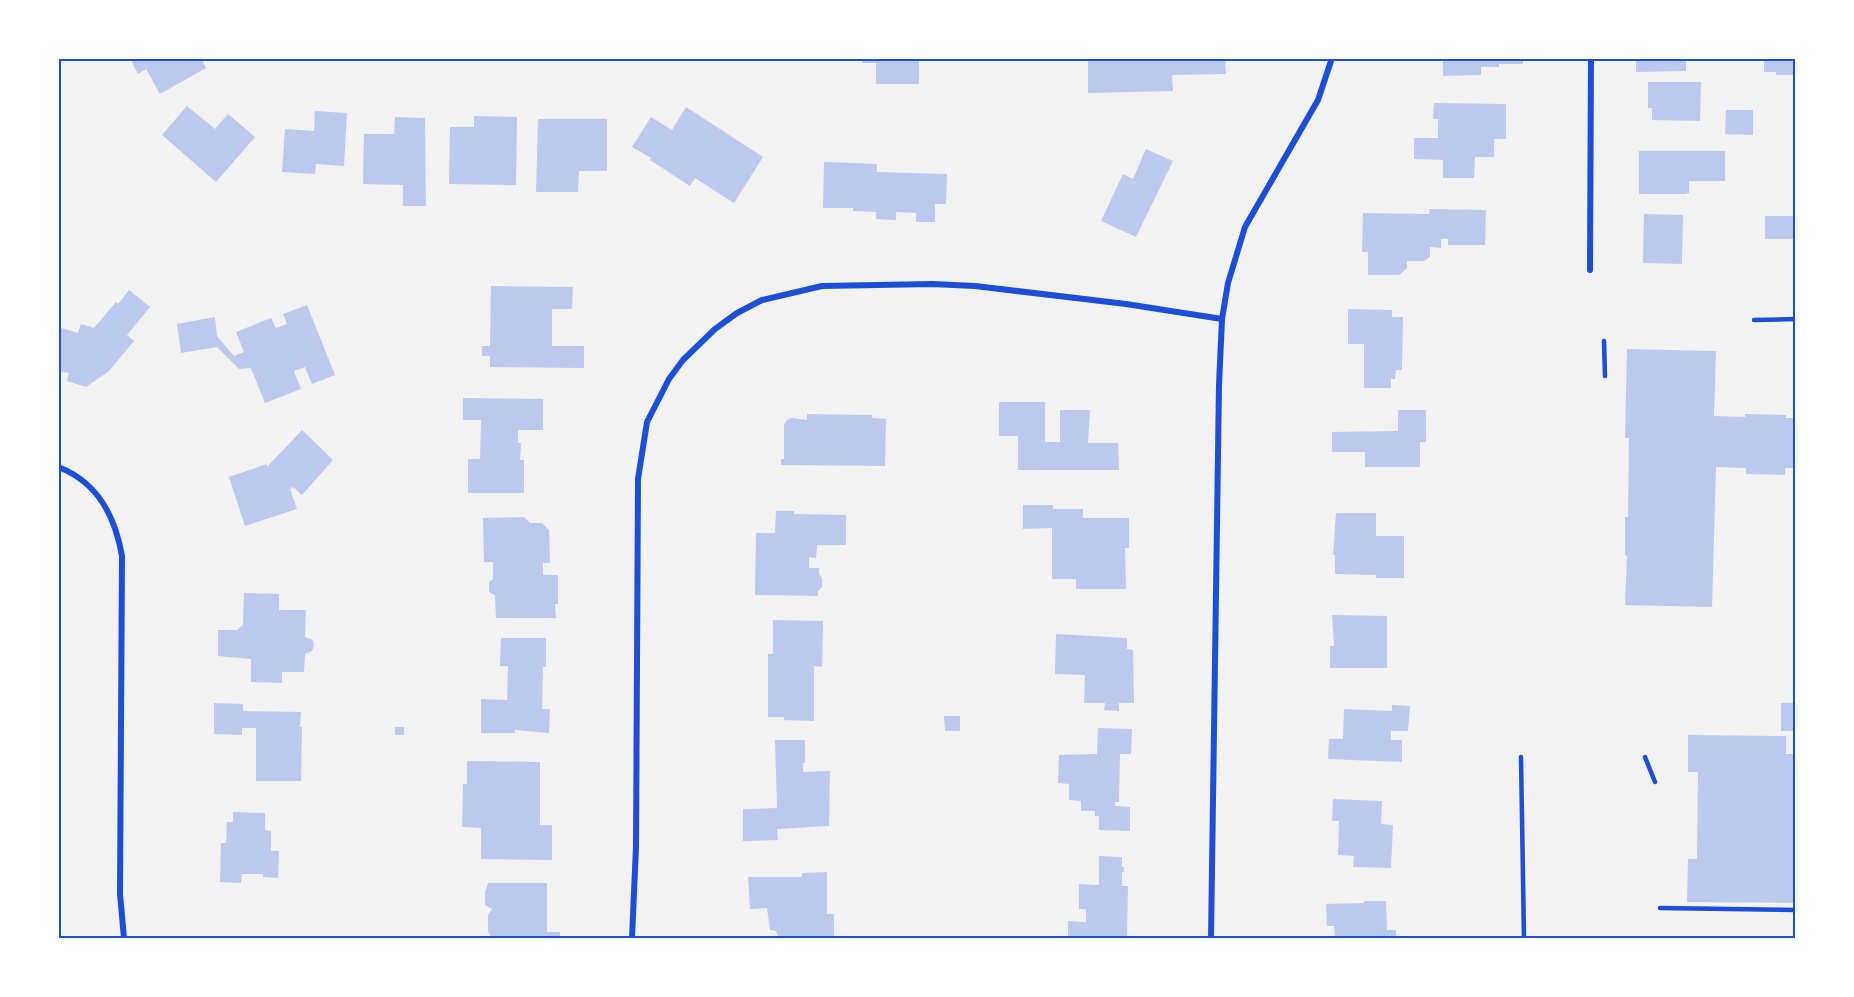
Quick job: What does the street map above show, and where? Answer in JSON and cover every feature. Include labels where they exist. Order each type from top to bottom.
[{"type":"street","points":[[1211,939],[1219,386],[1222,319],[1228,283],[1245,227],[1318,100],[1332,58]]},
{"type":"street","points":[[1590,270],[1591,58]]},
{"type":"street","points":[[632,939],[636,847],[638,479],[647,422],[669,379],[683,360],[715,329],[737,313],[762,300],[822,286],[975,286],[1126,304],[1222,319]]},
{"type":"street","points":[[58,467],[75,473],[92,486],[101,498],[119,538],[122,556],[120,894],[124,939]]},
{"type":"lane","points":[[1754,320],[1796,319]]},
{"type":"lane","points":[[1604,341],[1605,376]]},
{"type":"lane","points":[[1521,757],[1524,939]]},
{"type":"lane","points":[[1645,757],[1655,782]]},
{"type":"lane","points":[[1660,908],[1796,910]]},
{"type":"building","points":[[130,58],[201,58],[206,68],[160,94],[146,69],[138,74]]},
{"type":"building","points":[[862,58],[919,58],[919,84],[876,84],[876,63],[862,63]]},
{"type":"building","points":[[1088,58],[1225,58],[1226,74],[1172,75],[1173,91],[1088,93]]},
{"type":"building","points":[[1443,58],[1523,58],[1523,64],[1481,67],[1481,75],[1443,76]]},
{"type":"building","points":[[1636,58],[1686,58],[1686,71],[1636,72]]},
{"type":"building","points":[[1764,58],[1796,58],[1796,75],[1776,75],[1776,72],[1764,72]]},
{"type":"building","points":[[1648,82],[1701,82],[1700,121],[1652,120],[1652,108],[1648,108]]},
{"type":"building","points":[[1434,103],[1506,104],[1506,139],[1494,139],[1494,157],[1475,157],[1474,178],[1443,178],[1443,160],[1414,159],[1414,138],[1438,138],[1438,119],[1433,119]]},
{"type":"building","points":[[187,106],[215,129],[228,114],[255,137],[216,182],[162,135]]},
{"type":"building","points":[[686,107],[763,157],[734,203],[695,178],[690,186],[632,147],[651,117],[672,130]]},
{"type":"building","points":[[1726,110],[1753,110],[1753,135],[1725,134]]},
{"type":"building","points":[[315,111],[347,113],[344,166],[316,164],[315,174],[282,172],[285,129],[314,131]]},
{"type":"building","points":[[474,116],[517,117],[516,185],[449,184],[450,127],[474,127]]},
{"type":"building","points":[[395,117],[425,118],[426,206],[403,206],[403,185],[363,184],[364,134],[394,134]]},
{"type":"building","points":[[538,119],[607,119],[607,171],[579,171],[578,192],[536,192]]},
{"type":"building","points":[[1146,149],[1173,161],[1136,237],[1101,221],[1123,174],[1133,179]]},
{"type":"building","points":[[1639,151],[1725,151],[1725,181],[1689,181],[1689,193],[1685,194],[1639,194]]},
{"type":"building","points":[[824,162],[877,164],[877,172],[947,174],[946,204],[935,204],[935,222],[916,222],[916,213],[896,212],[896,220],[876,219],[876,212],[853,211],[853,208],[823,208]]},
{"type":"building","points":[[1430,209],[1486,210],[1485,245],[1448,245],[1448,239],[1441,239],[1441,248],[1430,247],[1430,257],[1424,261],[1407,261],[1407,268],[1399,275],[1368,275],[1368,252],[1362,252],[1363,213],[1429,214]]},
{"type":"building","points":[[1644,214],[1683,215],[1682,264],[1643,263]]},
{"type":"building","points":[[1765,216],[1795,216],[1795,239],[1765,239]]},
{"type":"building","points":[[491,286],[573,287],[572,309],[552,309],[552,346],[584,346],[584,368],[490,367],[490,356],[482,356],[482,346],[490,346]]},
{"type":"building","points":[[129,290],[150,307],[127,335],[134,341],[109,371],[86,387],[67,381],[69,373],[58,371],[58,327],[78,333],[81,324],[94,328]]},
{"type":"building","points":[[307,305],[335,375],[312,384],[305,367],[294,371],[301,389],[265,403],[251,368],[239,369],[217,347],[181,353],[177,324],[215,317],[217,336],[234,356],[244,352],[236,332],[271,318],[276,328],[287,324],[283,314]]},
{"type":"building","points":[[1348,309],[1392,310],[1392,317],[1403,317],[1402,370],[1396,370],[1395,379],[1391,379],[1391,388],[1364,388],[1364,344],[1348,344]]},
{"type":"building","points":[[1627,349],[1716,351],[1714,416],[1786,415],[1786,418],[1796,418],[1796,468],[1785,468],[1785,475],[1746,474],[1746,468],[1716,467],[1712,607],[1625,605],[1627,556],[1625,555],[1625,517],[1628,517],[1629,438],[1625,438]]},
{"type":"building","points":[[463,398],[543,399],[543,430],[518,430],[518,443],[521,443],[520,460],[524,460],[524,493],[468,493],[468,459],[480,459],[481,420],[463,420]]},
{"type":"building","points":[[999,402],[1045,402],[1045,442],[1060,442],[1060,410],[1090,410],[1088,443],[1118,443],[1119,470],[1018,470],[1018,436],[999,436]]},
{"type":"building","points":[[1398,410],[1426,410],[1426,442],[1420,442],[1420,467],[1365,467],[1365,452],[1332,452],[1332,432],[1398,431]]},
{"type":"building","points":[[807,414],[872,415],[872,418],[886,419],[885,466],[781,465],[781,459],[784,459],[786,421],[791,418],[807,420]]},
{"type":"building","points":[[302,430],[333,460],[302,495],[293,487],[290,489],[297,509],[245,526],[229,477],[267,464],[267,467]]},
{"type":"building","points":[[1023,505],[1053,505],[1053,509],[1083,509],[1083,518],[1129,518],[1129,548],[1125,548],[1126,589],[1076,589],[1076,579],[1052,579],[1052,528],[1023,529]]},
{"type":"building","points":[[776,511],[794,511],[794,514],[846,515],[846,545],[817,545],[816,558],[809,557],[809,568],[819,568],[822,578],[822,587],[818,591],[818,596],[755,595],[756,533],[775,533]]},
{"type":"building","points":[[1336,513],[1376,513],[1376,536],[1404,536],[1404,578],[1335,574],[1335,555],[1333,555]]},
{"type":"building","points":[[524,517],[530,523],[542,523],[549,530],[550,563],[543,563],[543,575],[558,575],[556,618],[496,618],[495,595],[489,592],[489,582],[493,579],[493,562],[484,562],[483,518]]},
{"type":"building","points":[[244,593],[279,594],[279,610],[306,610],[305,637],[313,640],[314,646],[312,651],[305,654],[304,672],[282,672],[282,683],[251,682],[251,659],[218,656],[218,630],[237,630],[243,625]]},
{"type":"building","points":[[1332,615],[1387,616],[1387,668],[1330,668],[1330,646],[1334,646]]},
{"type":"building","points":[[773,620],[823,621],[822,667],[814,666],[814,721],[768,717],[768,654],[773,654]]},
{"type":"building","points":[[1056,634],[1127,638],[1127,649],[1133,650],[1134,703],[1119,703],[1119,711],[1104,710],[1105,703],[1084,703],[1085,675],[1055,674]]},
{"type":"building","points":[[501,638],[546,638],[542,709],[550,709],[549,733],[515,730],[515,733],[481,733],[481,699],[507,700],[508,666],[500,666]]},
{"type":"building","points":[[214,703],[243,704],[243,711],[301,712],[301,781],[256,781],[256,728],[242,728],[242,735],[214,734]]},
{"type":"building","points":[[1781,703],[1796,703],[1796,731],[1781,731]]},
{"type":"building","points":[[1392,705],[1410,706],[1408,731],[1391,731],[1391,740],[1402,740],[1402,762],[1328,759],[1329,739],[1343,739],[1344,709],[1392,711]]},
{"type":"building","points":[[944,716],[960,716],[960,731],[945,731]]},
{"type":"building","points":[[395,727],[404,727],[404,735],[395,735]]},
{"type":"building","points":[[1098,728],[1132,729],[1131,754],[1120,754],[1119,802],[1115,802],[1115,806],[1130,807],[1130,831],[1099,830],[1099,816],[1095,816],[1095,811],[1081,811],[1081,801],[1069,800],[1069,784],[1058,783],[1059,755],[1097,754]]},
{"type":"building","points":[[1688,735],[1786,736],[1786,754],[1796,754],[1796,903],[1687,902],[1688,859],[1697,859],[1698,772],[1688,772]]},
{"type":"building","points":[[775,740],[805,740],[803,772],[830,771],[829,826],[777,829],[778,840],[743,841],[743,809],[777,808]]},
{"type":"building","points":[[467,761],[540,762],[540,825],[552,825],[552,860],[481,859],[481,828],[462,827],[463,784],[467,784]]},
{"type":"building","points":[[1333,799],[1382,801],[1381,824],[1393,825],[1391,868],[1353,867],[1354,856],[1338,855],[1339,821],[1332,821]]},
{"type":"building","points":[[233,812],[265,813],[265,830],[271,831],[271,851],[279,851],[278,878],[263,877],[263,874],[242,874],[241,883],[220,882],[221,843],[226,843],[227,822],[233,822]]},
{"type":"building","points":[[1099,856],[1122,857],[1124,872],[1122,872],[1122,886],[1128,886],[1127,938],[1068,938],[1068,921],[1086,922],[1086,909],[1079,909],[1079,884],[1099,885]]},
{"type":"building","points":[[827,872],[827,914],[834,914],[834,938],[779,938],[776,931],[770,930],[767,908],[750,909],[748,877],[802,877],[802,873]]},
{"type":"building","points":[[488,883],[547,883],[547,932],[560,932],[560,938],[492,938],[488,931],[488,915],[492,909],[485,905]]},
{"type":"building","points":[[1364,901],[1386,901],[1387,930],[1396,930],[1396,938],[1335,938],[1334,926],[1327,926],[1326,904],[1364,903]]}]
